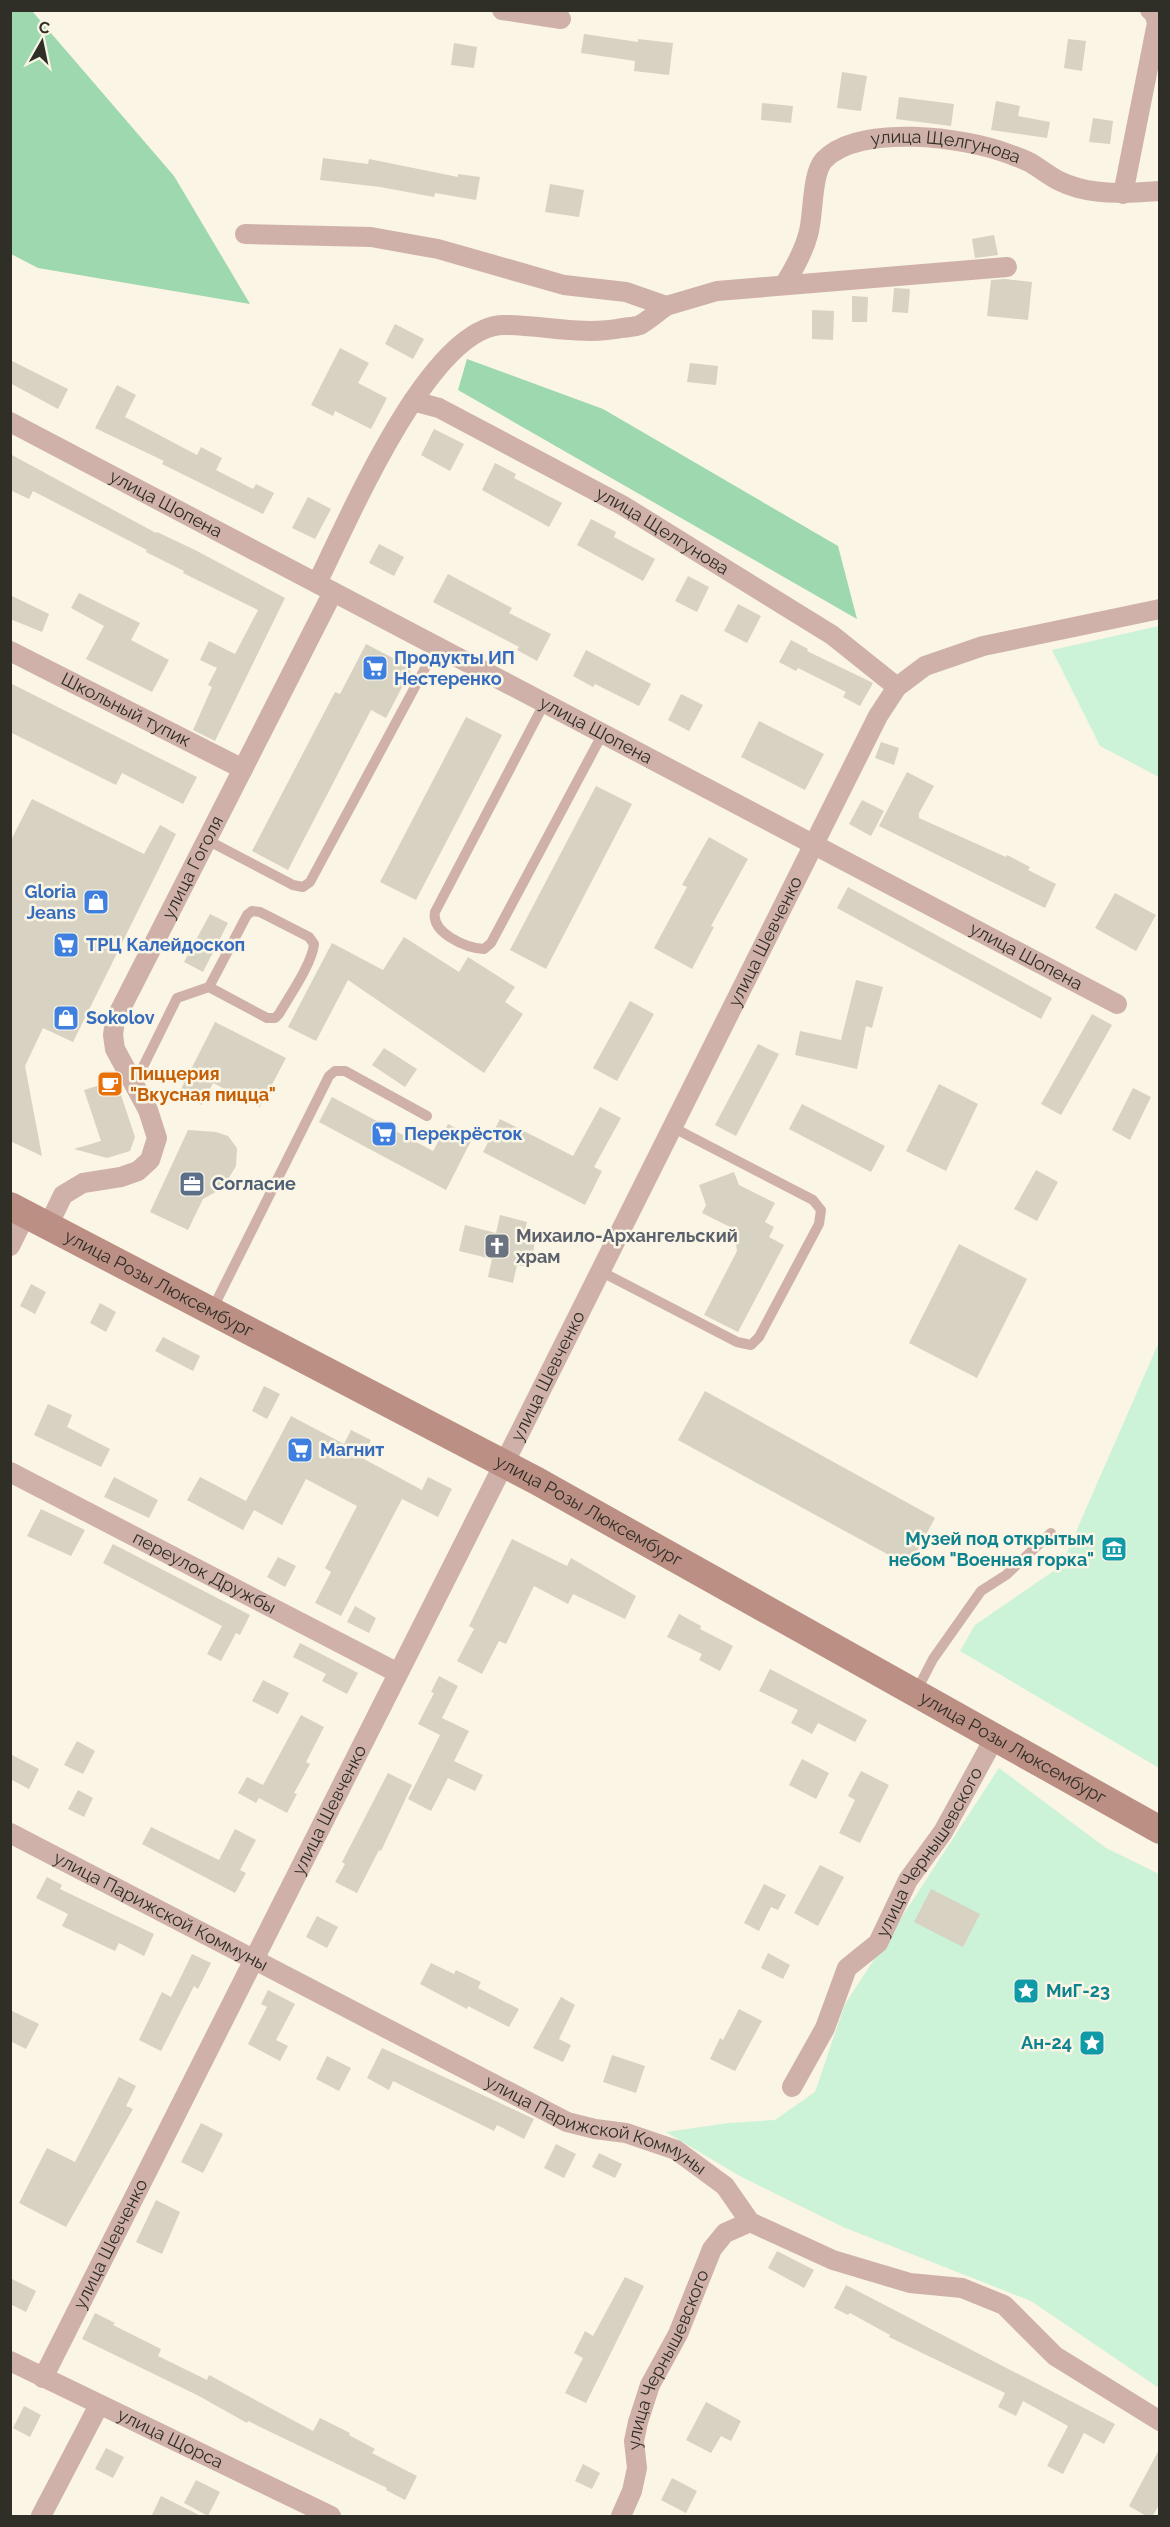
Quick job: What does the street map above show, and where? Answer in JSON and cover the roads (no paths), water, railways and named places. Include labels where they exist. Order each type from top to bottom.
[{"type":"main road","name":"улица Розы Люксембург","points":[[28,1215],[504,1464],[1160,1830]]},
{"type":"street","points":[[502,10],[561,19]]},
{"type":"street","points":[[1124,194],[1157,23],[1152,12]]},
{"type":"street","name":"улица Щелгунова","points":[[784,285],[795,267],[808,235],[817,174],[823,161],[838,150],[858,141],[881,136],[964,143],[1006,153],[1033,164],[1055,181],[1079,189],[1124,194],[1160,191]]},
{"type":"street","points":[[245,234],[370,237],[438,249],[564,285],[626,292],[666,306],[717,291],[1007,267]]},
{"type":"street","name":"улица Гоголя","points":[[10,1246],[28,1215],[83,1183],[121,1177],[138,1171],[150,1160],[157,1138],[148,1110],[115,1049],[112,1035],[115,1020],[243,769],[325,588],[382,452],[413,401],[443,361],[464,340],[484,328],[503,325],[598,333],[639,326],[666,306]]},
{"type":"street","name":"улица Щелгунова","points":[[413,401],[439,408],[622,506],[832,635],[897,687]]},
{"type":"street","name":"улица Шопена","points":[[10,422],[1118,1004]]},
{"type":"street","name":"улица Шевченко","points":[[43,2378],[878,716],[897,687],[925,666],[983,646],[1160,609]]},
{"type":"street","name":"Школьный тупик","points":[[10,651],[243,769]]},
{"type":"street","name":"переулок Дружбы","points":[[10,1472],[398,1673]]},
{"type":"street","name":"улица Чернышевского","points":[[792,2087],[825,2028],[847,1968],[878,1943],[908,1880],[943,1832],[995,1737]]},
{"type":"street","name":"улица Парижской Коммуны","points":[[10,1833],[567,2122],[594,2129],[626,2133],[676,2150],[725,2186],[750,2222]]},
{"type":"street","points":[[750,2222],[833,2260],[910,2283],[962,2288],[1004,2305],[1055,2356],[1160,2421]]},
{"type":"street","name":"улица Чернышевского","points":[[621,2517],[632,2491],[638,2468],[634,2441],[650,2385],[678,2334],[712,2249],[725,2233],[750,2222]]},
{"type":"street","name":"улица Щорса","points":[[10,2361],[331,2517]]},
{"type":"street","points":[[41,2517],[99,2405]]},
{"type":"lane","points":[[207,840],[293,885],[303,887],[310,882],[437,646]]},
{"type":"lane","points":[[545,702],[435,912],[433,920],[437,929],[465,944],[475,949],[484,949],[491,943],[603,732]]},
{"type":"lane","points":[[134,1085],[177,998],[209,987],[247,915],[252,911],[260,912],[309,938],[314,944],[279,1014],[274,1018],[267,1018],[209,987]]},
{"type":"lane","points":[[212,1310],[329,1076],[335,1071],[345,1071],[427,1116]]},
{"type":"lane","points":[[600,1271],[737,1342],[751,1345],[759,1338],[819,1224],[821,1210],[813,1200],[672,1127]]},
{"type":"lane","points":[[915,1693],[933,1659],[981,1591],[1006,1575],[1051,1533]]},
{"type":"place","name":"Продукты ИП Нестеренко","points":[[375,668]]},
{"type":"place","name":"Gloria Jeans","points":[[96,902]]},
{"type":"place","name":"ТРЦ Калейдоскоп","points":[[66,945]]},
{"type":"place","name":"Sokolov","points":[[66,1018]]},
{"type":"place","name":"Пиццерия \"Вкусная пицца\"","points":[[110,1084]]},
{"type":"place","name":"Перекрёсток","points":[[384,1134]]},
{"type":"place","name":"Согласие","points":[[192,1184]]},
{"type":"place","name":"Михаило-Архангельский храм","points":[[497,1246]]},
{"type":"place","name":"Магнит","points":[[300,1450]]},
{"type":"place","name":"Музей под открытым небом \"Военная горка\"","points":[[1114,1549]]},
{"type":"place","name":"МиГ-23","points":[[1026,1991]]},
{"type":"place","name":"Ан-24","points":[[1092,2043]]}]
